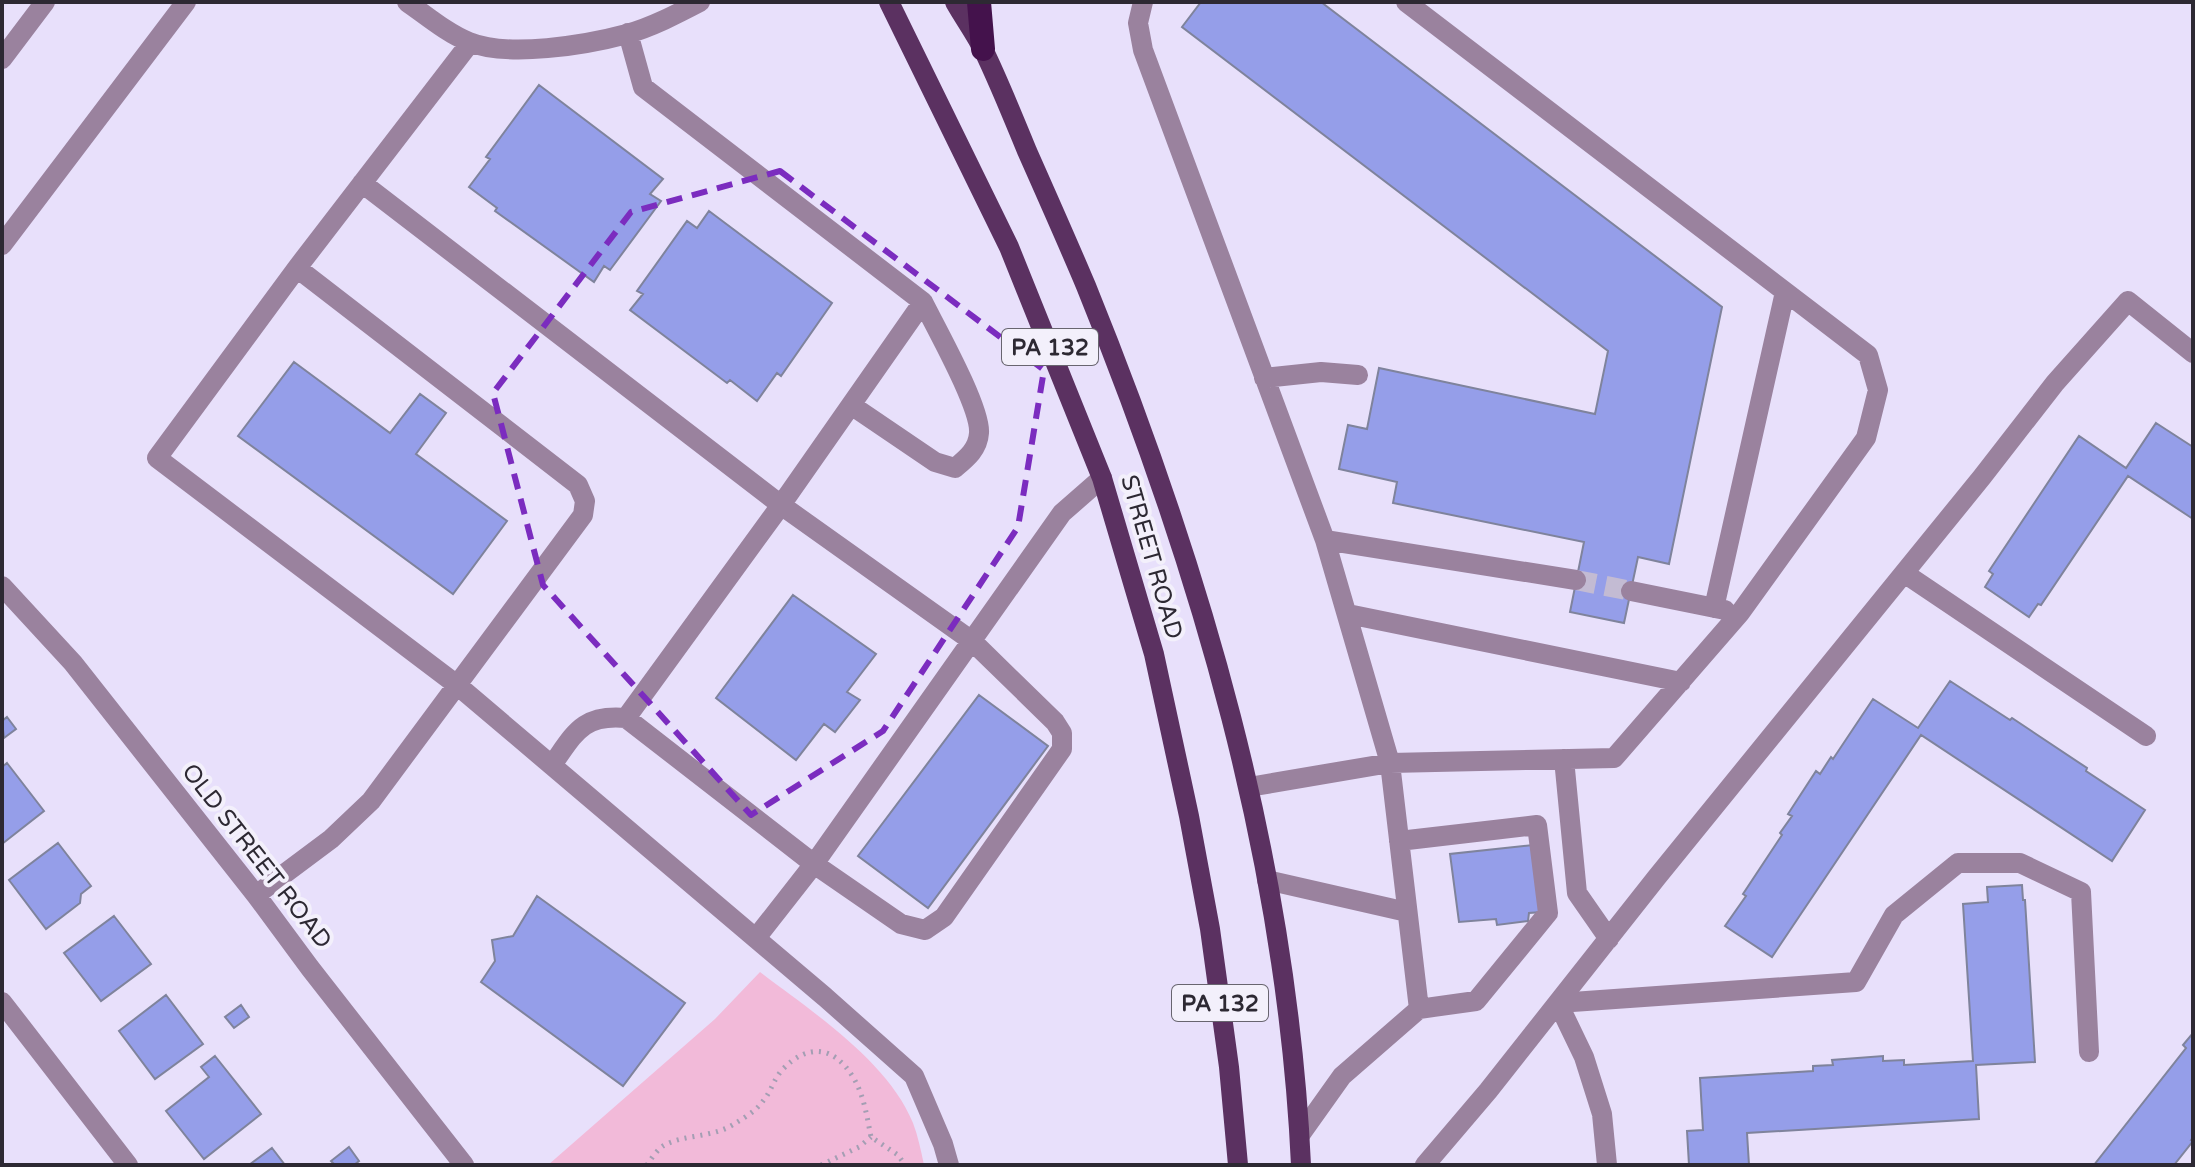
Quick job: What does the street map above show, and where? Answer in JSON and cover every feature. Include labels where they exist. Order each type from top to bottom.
[{"type":"highway","points":[[979,2],[983,49]]},
{"type":"main road","name":"STREET ROAD","points":[[889,2],[1009,247],[1102,478],[1154,654],[1189,816],[1210,929],[1229,1067],[1238,1165]]},
{"type":"main road","name":"STREET ROAD","points":[[955,2],[983,49],[1070,249],[1133,406],[1213,647],[1249,787],[1267,880],[1289,1022],[1301,1165]]},
{"type":"street","points":[[2,59],[45,2]]},
{"type":"street","points":[[2,245],[186,2]]},
{"type":"street","points":[[407,2],[470,43],[501,49],[540,49],[628,33],[671,9],[700,2]]},
{"type":"street","points":[[1143,2],[1138,23],[1143,50],[1325,540],[1390,763],[1419,1009]]},
{"type":"street","points":[[1249,787],[1390,763],[1614,758],[1740,613],[1866,438],[1878,390],[1868,355],[1406,2]]},
{"type":"street","points":[[628,33],[643,87],[923,302],[974,406],[979,433],[971,455],[955,468],[935,462],[851,405]]},
{"type":"street","points":[[470,43],[297,268],[157,458],[457,685],[914,1076],[949,1165]]},
{"type":"street","points":[[362,183],[781,505],[972,641],[1055,722],[1062,733],[1062,749],[1026,801],[944,917],[925,930],[901,924],[814,864],[626,718],[592,720],[576,732],[552,765]]},
{"type":"street","points":[[256,895],[331,839],[371,801],[583,515],[585,501],[578,485],[297,268]]},
{"type":"street","points":[[1714,608],[1785,292]]},
{"type":"street","points":[[1425,1165],[1488,1091],[2055,383],[2128,301],[2193,353]]},
{"type":"street","points":[[626,718],[923,302]]},
{"type":"street","points":[[1264,378],[1321,372],[1358,375]]},
{"type":"street","points":[[756,938],[814,864],[1062,513],[1102,478]]},
{"type":"street","points":[[1325,540],[1576,580]]},
{"type":"street","points":[[1904,573],[2146,736]]},
{"type":"street","name":"OLD STREET ROAD","points":[[2,586],[73,663],[464,1165]]},
{"type":"street","points":[[1631,591],[1740,613]]},
{"type":"street","points":[[1348,614],[1681,682]]},
{"type":"street","points":[[1564,759],[1577,893],[1609,939]]},
{"type":"street","points":[[1300,1135],[1342,1076],[1419,1009],[1476,1001],[1548,913],[1537,825],[1399,841]]},
{"type":"street","points":[[1558,1003],[1856,982],[1894,915],[1958,863],[2020,863],[2081,892],[2089,1052]]},
{"type":"street","points":[[1267,880],[1407,912]]},
{"type":"street","points":[[2,1002],[128,1165]]},
{"type":"street","points":[[1558,1003],[1584,1057],[1602,1114],[1607,1165]]},
{"type":"path","points":[[647,1165],[662,1146],[730,1127],[748,1115],[763,1101],[782,1070],[797,1057],[812,1050],[828,1053],[843,1064],[854,1078],[862,1097],[871,1137],[898,1155],[905,1165]]},
{"type":"path","points":[[821,1165],[859,1147],[871,1137]]},
{"type":"highlighted area","points":[[780,171],[1044,370],[1018,527],[883,731],[751,815],[543,585],[493,393],[631,212]]},
{"type":"shaded area","points":[[760,972],[846,1039],[886,1079],[913,1123],[924,1165],[548,1165],[715,1019]]},
{"type":"building","points":[[1201,2],[1321,2],[1722,307],[1669,564],[1638,557],[1624,623],[1570,612],[1584,542],[1393,503],[1397,482],[1339,469],[1348,425],[1367,429],[1379,368],[1595,414],[1608,351],[1182,27]]},
{"type":"building","points":[[539,85],[663,179],[650,194],[661,201],[610,270],[604,266],[594,282],[495,211],[497,208],[469,187],[490,159],[486,157]]},
{"type":"building","points":[[709,211],[832,303],[781,376],[777,373],[757,401],[730,380],[727,383],[630,310],[643,294],[637,291],[687,221],[697,228]]},
{"type":"building","points":[[294,362],[390,433],[420,394],[446,413],[416,454],[507,521],[453,594],[238,436]]},
{"type":"building","points":[[2156,423],[2193,447],[2193,519],[2128,476],[2041,605],[2038,604],[2029,617],[1985,587],[1993,574],[1989,571],[2079,436],[2126,468]]},
{"type":"building","points":[[793,595],[876,654],[847,692],[860,700],[835,732],[824,724],[796,760],[716,698]]},
{"type":"building","points":[[1950,681],[2010,720],[2012,718],[2145,810],[2112,861],[1921,735],[1772,957],[1725,926],[1782,835],[1780,833],[1792,816],[1788,814],[1816,771],[1820,774],[1831,757],[1833,759],[1873,699],[1918,728]]},
{"type":"building","points":[[979,695],[1048,746],[928,908],[858,856]]},
{"type":"building","points":[[7,717],[16,729],[4,738],[2,721]]},
{"type":"building","points":[[7,763],[44,811],[2,844],[2,767]]},
{"type":"building","points":[[58,843],[91,886],[81,894],[80,903],[46,929],[9,880]]},
{"type":"building","points":[[1533,845],[1542,912],[1529,913],[1528,921],[1497,925],[1496,919],[1459,922],[1450,854]]},
{"type":"building","points":[[2022,885],[2035,1062],[1976,1065],[1979,1119],[1747,1133],[1749,1165],[1689,1165],[1687,1131],[1703,1130],[1700,1078],[1813,1071],[1813,1066],[1833,1065],[1832,1060],[1883,1056],[1883,1061],[1904,1060],[1904,1065],[1973,1061],[1963,904],[1988,902],[1987,887]]},
{"type":"building","points":[[537,896],[685,1003],[623,1086],[481,982],[495,961],[492,940],[513,936]]},
{"type":"building","points":[[114,916],[151,964],[101,1001],[64,953]]},
{"type":"building","points":[[166,995],[203,1044],[155,1079],[119,1031]]},
{"type":"building","points":[[241,1005],[249,1017],[234,1028],[225,1017]]},
{"type":"building","points":[[2193,1033],[2193,1141],[2174,1165],[2094,1165],[2186,1048],[2183,1045]]},
{"type":"building","points":[[215,1056],[261,1114],[204,1159],[166,1111],[209,1077],[201,1067]]},
{"type":"building","points":[[349,1147],[359,1161],[354,1165],[335,1165],[331,1161]]},
{"type":"building","points":[[272,1148],[285,1165],[249,1165]]},
{"type":"tunnel","points":[[1576,580],[1631,591]]}]
